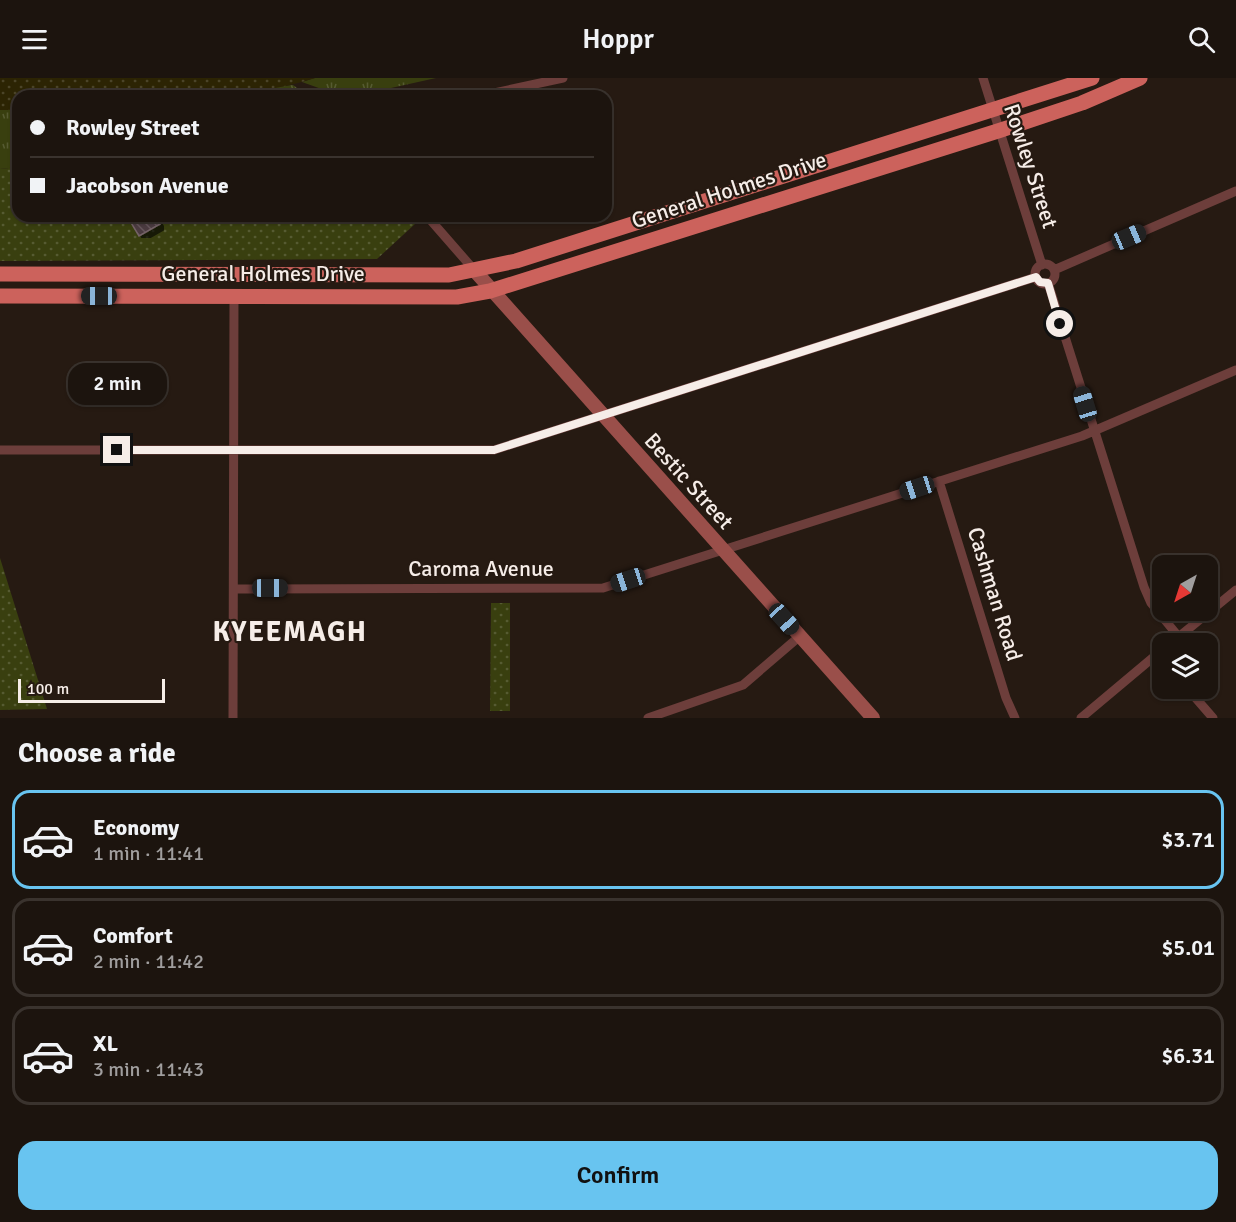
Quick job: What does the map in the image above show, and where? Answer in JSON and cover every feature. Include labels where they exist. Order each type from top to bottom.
[{"type":"highway","name":"General Holmes Drive","points":[[0,274],[233,273],[429,276],[474,271],[516,261],[1092,78]]},
{"type":"highway","name":"General Holmes Drive","points":[[0,296],[457,297],[490,291],[1001,130],[1082,103],[1140,78]]},
{"type":"main road","name":"Bestic Street","points":[[474,271],[873,718]]},
{"type":"street","points":[[508,90],[563,78]]},
{"type":"street","name":"Rowley Street","points":[[983,78],[1042,265]]},
{"type":"street","points":[[1054,270],[1236,191]]},
{"type":"street","name":"Bestic Street","points":[[432,222],[474,271]]},
{"type":"street","points":[[1042,265],[1049,265],[1054,270],[1053,279],[1048,283],[1040,282],[1036,277],[1036,271],[1042,265]]},
{"type":"street","points":[[0,450],[494,450],[1036,277]]},
{"type":"street","points":[[1048,283],[1093,432],[1151,603],[1176,633]]},
{"type":"street","points":[[233,718],[234,295]]},
{"type":"street","name":"Caroma Avenue","points":[[234,589],[603,588],[1093,432],[1236,370]]},
{"type":"street","name":"Cashman Road","points":[[939,481],[1006,698],[1015,718]]},
{"type":"street","points":[[1182,633],[1236,590]]},
{"type":"street","points":[[648,718],[743,685],[800,636]]},
{"type":"street","points":[[1081,718],[1152,662]]},
{"type":"street","points":[[1197,699],[1213,718]]},
{"type":"green space","points":[[315,78],[436,78],[382,90],[324,90],[302,82]]},
{"type":"green space","points":[[293,85],[300,90],[251,90]]},
{"type":"green space","points":[[0,110],[12,110],[12,168],[0,169]]},
{"type":"green space","points":[[12,168],[12,222],[413,222],[415,224],[377,259],[0,261],[0,169]]},
{"type":"green space","points":[[0,558],[47,709],[0,710]]},
{"type":"green space","points":[[491,603],[510,603],[510,711],[490,711]]},
{"type":"sand","points":[[0,78],[315,78],[264,90],[12,90],[12,110],[0,110]]},
{"type":"building","points":[[131,222],[159,222],[160,224],[139,236]]},
{"type":"district","name":"KYEEMAGH","points":[[290,632]]},
{"type":"route","points":[[117,450],[494,450],[1036,277],[1042,283],[1048,283],[1060,324]]}]
